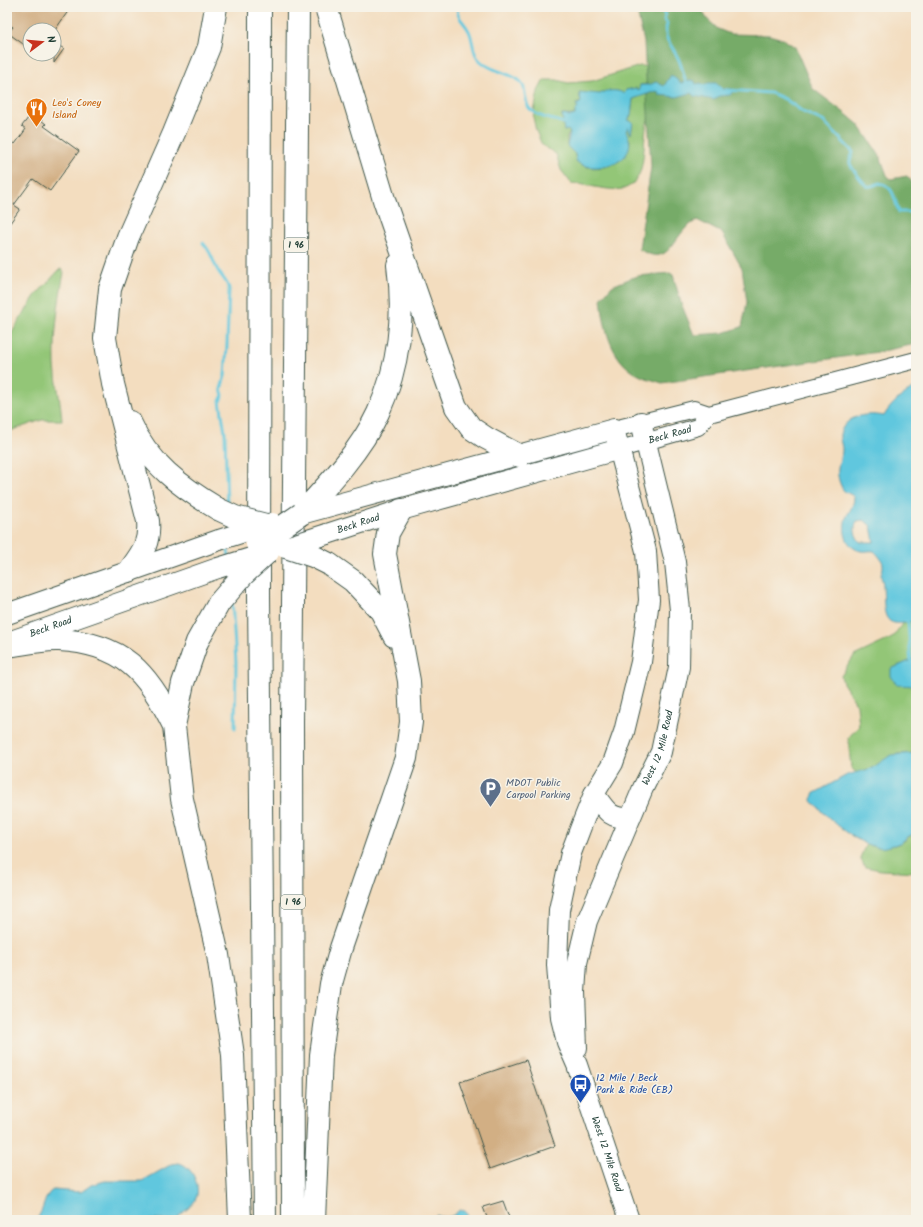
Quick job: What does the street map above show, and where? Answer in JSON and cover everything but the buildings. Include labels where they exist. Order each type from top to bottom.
[{"type":"highway","points":[[129,571],[147,543],[149,534],[148,521],[113,384],[105,338],[110,289],[128,237],[174,133],[209,47],[216,7]]},
{"type":"highway","points":[[260,7],[259,596],[265,1220]]},
{"type":"highway","name":"I 96","points":[[293,1220],[292,724],[298,7]]},
{"type":"highway","points":[[326,7],[385,203],[456,407],[472,428],[486,438],[520,456]]},
{"type":"highway","points":[[240,1220],[233,1055],[218,955],[182,798],[174,726],[183,683],[197,642],[220,603],[243,575],[279,536],[327,496],[378,414],[393,372],[401,322],[400,281],[395,246],[385,203]]},
{"type":"highway","points":[[113,384],[134,430],[156,463],[190,492],[218,509],[279,536],[312,556],[329,564],[353,581],[381,611],[398,642],[409,681]]},
{"type":"highway","points":[[314,1220],[321,1055],[331,984],[341,948],[406,758],[411,722],[409,681],[385,554],[388,533],[401,510]]},
{"type":"highway","points":[[219,540],[327,534]]},
{"type":"highway","points":[[218,568],[279,536]]},
{"type":"highway","points":[[7,646],[58,640],[91,644],[118,654],[138,670],[151,684],[174,726]]},
{"type":"main road","name":"West 12 Mile Road","points":[[577,1066],[577,963],[587,921],[630,818],[661,752],[679,667],[680,610],[675,562],[641,422]]},
{"type":"main road","name":"Beck Road","points":[[327,496],[520,456],[614,430]]},
{"type":"main road","name":"West 12 Mile Road","points":[[614,430],[646,551],[649,600],[641,662],[624,732],[613,763],[594,794],[571,853],[559,910],[557,965],[561,1018],[567,1042],[577,1066],[629,1220]]},
{"type":"main road","name":"Beck Road","points":[[327,534],[401,510],[620,450]]},
{"type":"main road","points":[[7,614],[219,540]]},
{"type":"main road","name":"Beck Road","points":[[7,643],[34,632],[218,568]]},
{"type":"main road","points":[[594,794],[612,816],[630,818]]},
{"type":"main road","points":[[559,910],[571,909],[580,912],[587,921]]},
{"type":"street","name":"Beck Road","points":[[620,450],[698,427],[709,414],[916,360]]},
{"type":"street","name":"Beck Road","points":[[614,430],[694,408],[709,414]]},
{"type":"green space","points":[[636,7],[700,7],[707,19],[718,29],[730,34],[769,35],[783,39],[795,47],[813,89],[859,125],[880,156],[888,178],[891,179],[907,176],[912,182],[914,189],[916,189],[916,344],[878,352],[662,383],[645,378],[626,367],[614,350],[606,331],[604,320],[601,299],[612,286],[638,276],[670,273],[673,275],[681,303],[694,335],[723,333],[742,327],[747,302],[742,268],[722,233],[697,220],[686,228],[672,246],[662,254],[648,254],[639,249],[651,167],[644,42]]},
{"type":"green space","points":[[640,66],[762,71],[779,80],[782,88],[782,100],[781,104],[774,113],[761,123],[751,128],[744,128],[724,122],[672,101],[663,103],[655,107],[649,115],[646,126],[640,173],[635,182],[626,188],[621,189],[599,188],[571,183],[561,170],[556,154],[542,145],[536,131],[533,117],[538,91],[544,80],[557,80],[568,83],[592,81]],"holes":[[[671,75],[681,83],[694,80],[696,84],[700,83],[705,85],[709,83],[716,83],[723,89],[735,91],[730,95],[719,96],[714,100],[694,96],[691,93],[677,97],[659,95],[659,92],[656,90],[633,99],[631,115],[628,120],[633,122],[631,134],[628,127],[626,130],[626,134],[630,141],[628,152],[623,158],[610,165],[595,168],[581,165],[576,161],[575,154],[567,146],[567,137],[570,132],[568,130],[564,131],[562,115],[575,115],[575,111],[578,108],[576,104],[581,102],[579,93],[600,94],[619,91],[624,94],[626,90],[636,88],[639,90],[640,85],[656,82],[664,86]]]},
{"type":"green space","points":[[60,269],[62,269],[64,273],[57,319],[55,365],[62,420],[42,420],[7,432],[7,340],[35,296]]},
{"type":"green space","points":[[916,620],[916,658],[891,669],[897,684],[916,686],[916,753],[896,754],[872,768],[857,773],[851,768],[848,738],[859,726],[857,705],[843,683],[841,676],[854,656],[892,638],[902,624]]},
{"type":"green space","points":[[916,834],[916,872],[881,870],[865,867],[860,858],[866,844],[889,846],[898,844],[911,835]]},
{"type":"water","points":[[671,75],[681,83],[694,80],[696,84],[700,83],[705,85],[708,83],[716,83],[723,89],[733,89],[735,91],[730,95],[719,96],[714,100],[694,96],[691,93],[677,97],[659,95],[659,92],[656,91],[633,99],[631,115],[628,120],[633,122],[631,134],[628,127],[626,131],[630,143],[626,155],[614,164],[606,166],[589,167],[576,161],[575,154],[567,146],[570,132],[568,130],[564,131],[562,115],[575,115],[575,111],[578,108],[576,104],[581,102],[579,92],[600,94],[616,91],[624,94],[626,90],[636,88],[639,90],[640,85],[649,85],[656,82],[664,86]]},
{"type":"water","points":[[916,388],[916,620],[896,623],[890,621],[886,617],[881,576],[883,567],[882,560],[874,551],[863,551],[856,549],[846,538],[845,523],[854,497],[843,490],[838,478],[838,466],[842,452],[840,434],[847,422],[858,416],[884,416],[898,399]],"holes":[[[864,520],[871,526],[874,542],[860,542],[855,532],[857,521]]]},
{"type":"water","points":[[916,658],[916,686],[897,685],[891,676],[891,669]]},
{"type":"water","points":[[916,753],[916,834],[899,843],[886,847],[877,847],[856,839],[826,815],[812,801],[813,794],[847,775],[872,768],[891,755]]},
{"type":"water","points":[[179,1163],[184,1165],[192,1173],[197,1185],[197,1197],[190,1207],[176,1220],[35,1220],[41,1213],[47,1196],[53,1190],[81,1192],[91,1185],[105,1181],[142,1181],[172,1164]]},
{"type":"water","points":[[459,1210],[466,1211],[469,1220],[431,1220],[436,1215],[446,1217],[454,1215]]},
{"type":"waterway","points":[[457,7],[459,17],[470,34],[475,54],[481,62],[520,81],[524,87],[528,106],[534,112],[564,123]]},
{"type":"waterway","points":[[663,7],[665,16],[664,20],[667,23],[666,34],[668,42],[679,61],[687,86]]},
{"type":"waterway","points":[[726,90],[771,93],[785,99],[803,112],[823,121],[853,152],[850,163],[865,185],[870,186],[879,183],[888,187],[893,194],[899,212],[911,212],[914,214],[916,221]]},
{"type":"waterway","points":[[203,243],[210,252],[217,269],[227,283],[229,289],[225,376],[221,389],[223,395],[220,401],[225,433],[227,505]]},
{"type":"waterway","points":[[227,544],[229,557]]},
{"type":"waterway","points":[[232,600],[236,663],[235,728]]},
{"type":"waterway","points":[[908,622],[911,664]]},
{"type":"place","name":"Leo's Coney Island","points":[[37,128]]},
{"type":"place","name":"MDOT Public Carpool Parking","points":[[491,808]]},
{"type":"place","name":"12 Mile / Beck Park & Ride (EB)","points":[[581,1104]]}]
